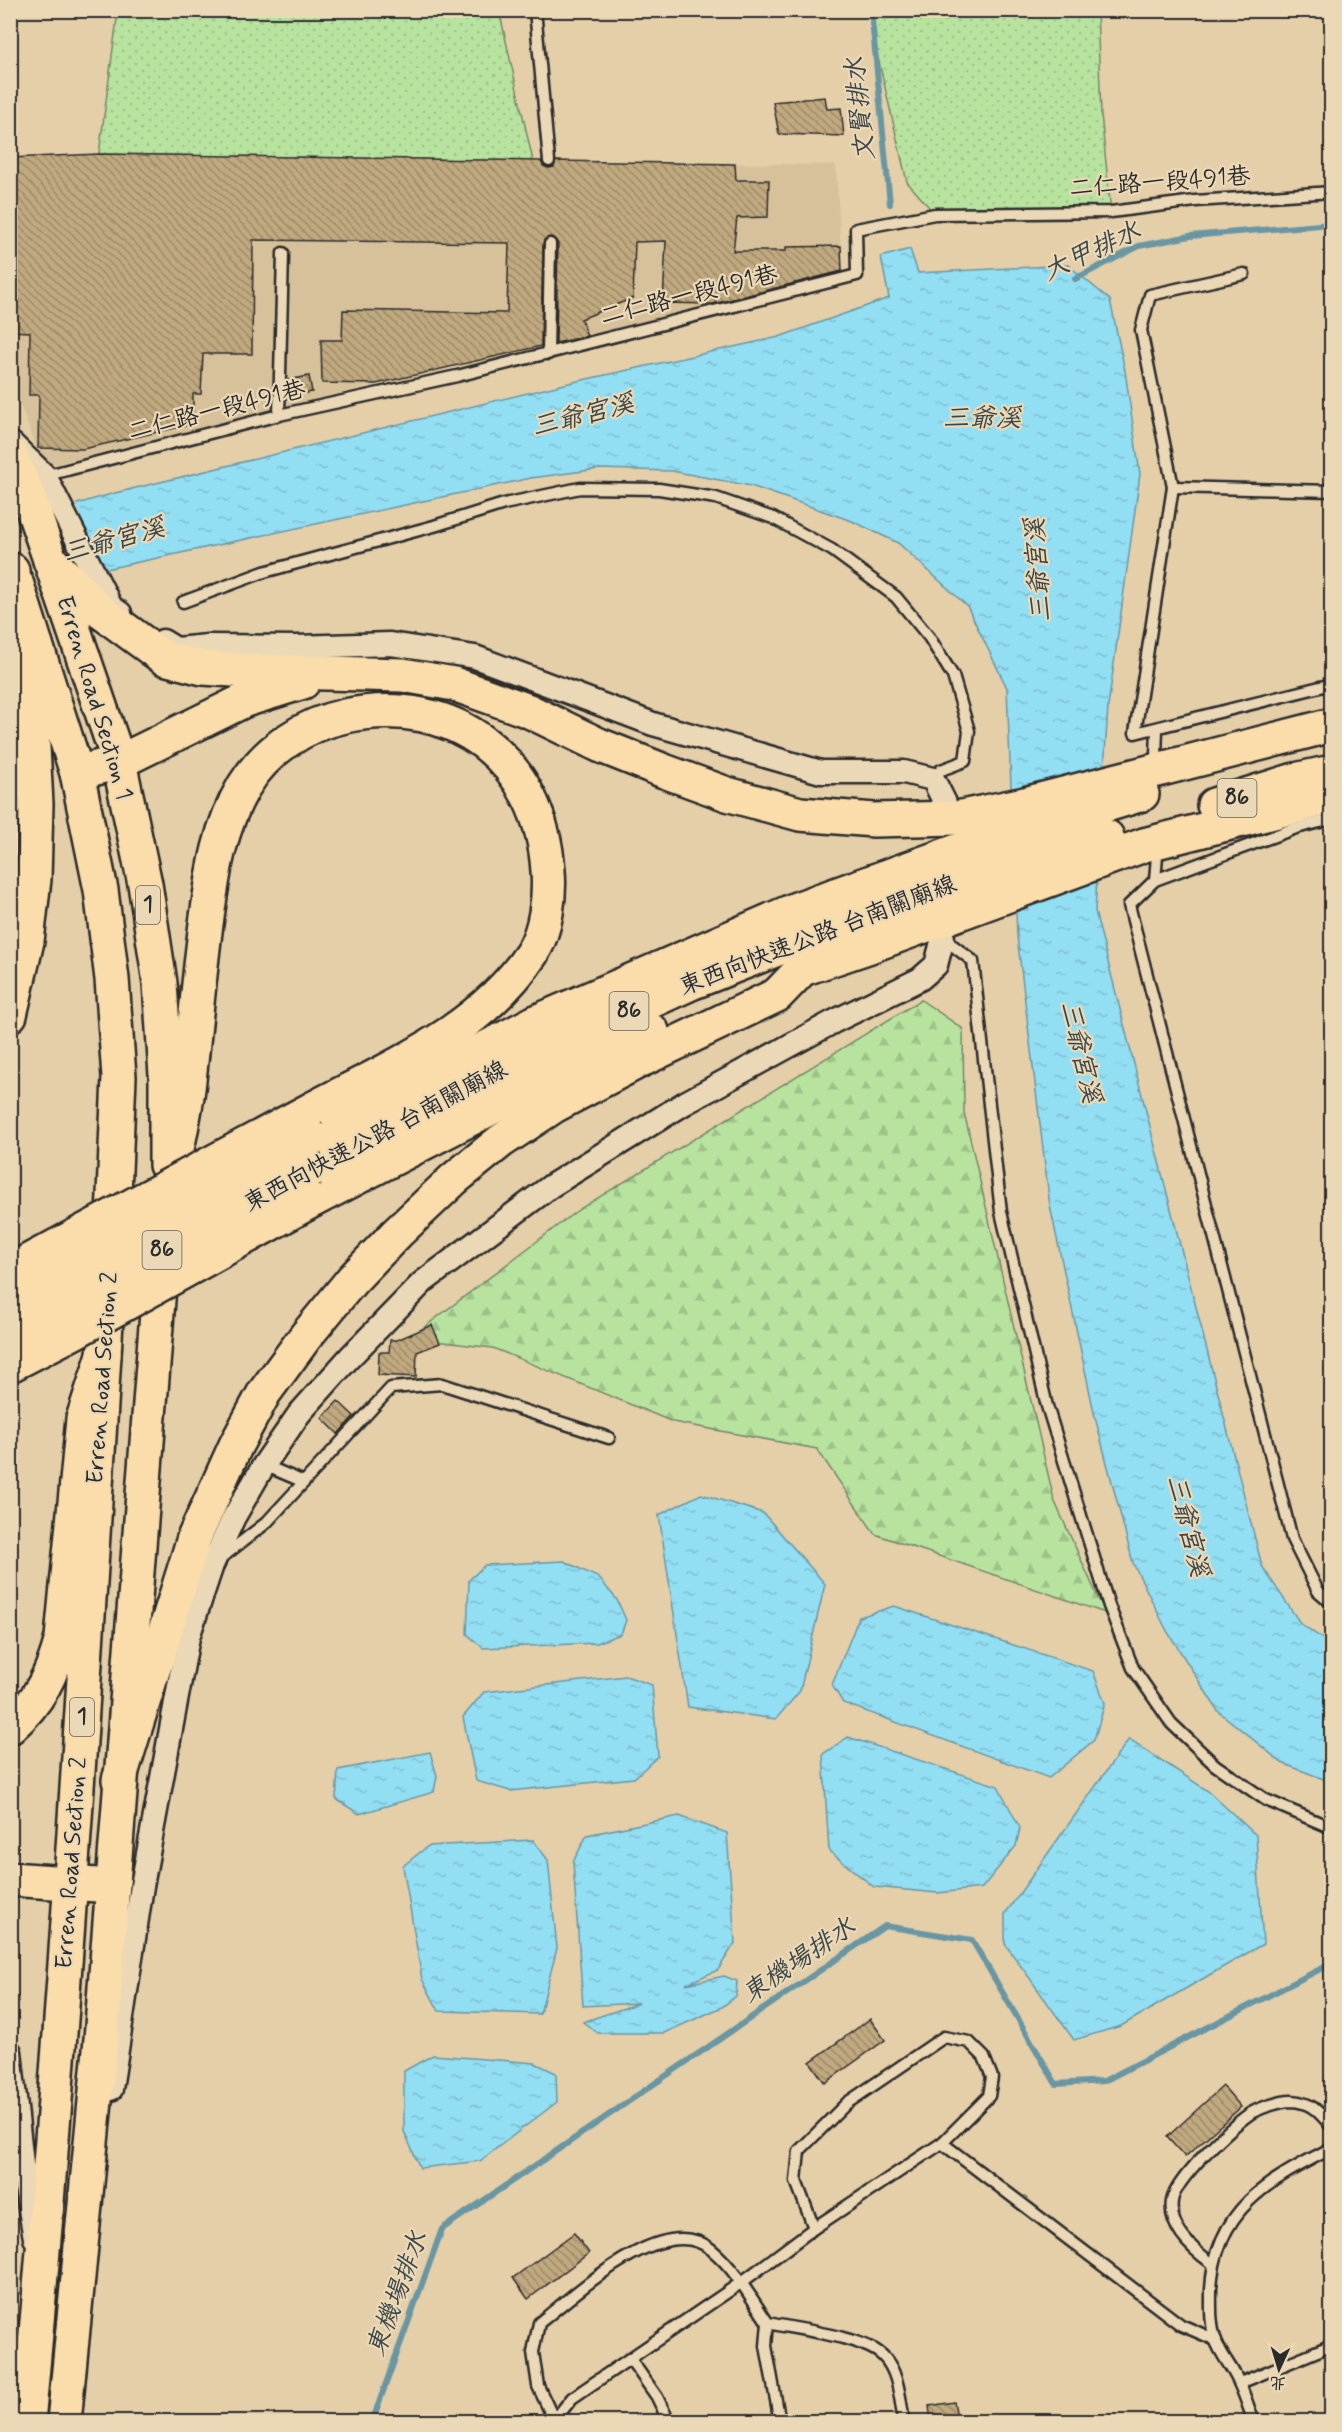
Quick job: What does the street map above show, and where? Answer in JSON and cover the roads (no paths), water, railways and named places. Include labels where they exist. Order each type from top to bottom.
[{"type":"main road","points":[[32,480],[50,561],[94,613],[164,658],[203,668],[403,675],[454,684],[529,711],[599,745],[664,771],[727,794],[800,814],[874,820],[951,810],[1025,804],[1332,725]]},
{"type":"main road","points":[[10,1015],[27,941],[34,879],[36,804],[25,639],[11,568]]},
{"type":"main road","name":"Erren Road Section 1","points":[[94,613],[119,762],[145,884],[160,983],[166,1075],[166,1198]]},
{"type":"main road","name":"Erren Road Section 1","points":[[25,639],[77,773],[101,890],[112,979],[119,1077],[117,1161]]},
{"type":"main road","points":[[77,773],[119,762],[245,700],[277,689],[346,674]]},
{"type":"main road","points":[[10,1365],[74,1332],[313,1154],[421,1051],[473,1018],[510,981],[534,950],[544,920],[549,884],[547,847],[536,811],[519,780],[494,752],[464,729],[431,716],[396,710],[367,711],[330,719],[297,734],[268,754],[245,786],[227,821],[215,858],[201,964],[189,1085],[166,1198]]},
{"type":"main road","name":"東西向快速公路 台南關廟線","points":[[10,1299],[313,1154],[691,983],[803,939],[1147,774],[1332,742]]},
{"type":"main road","name":"東西向快速公路 台南關廟線","points":[[957,867],[1148,842],[1295,780],[1332,772]]},
{"type":"main road","points":[[10,1271],[313,1154],[522,1092],[698,1010],[802,969],[950,926],[1148,842],[1332,797]]},
{"type":"main road","points":[[120,1780],[194,1538],[236,1445],[264,1393],[306,1336],[346,1288],[430,1202],[501,1141],[554,1106],[644,1059],[777,995],[802,969]]},
{"type":"main road","name":"東西向快速公路 台南關廟線","points":[[10,1331],[313,1154]]},
{"type":"main road","name":"Erren Road Section 2","points":[[28,2421],[71,1883],[117,1161]]},
{"type":"main road","name":"Erren Road Section 2","points":[[64,2421],[101,2039],[166,1198]]},
{"type":"main road","points":[[10,1727],[38,1696],[49,1678],[54,1669],[62,1638],[83,1419],[104,1355]]},
{"type":"main road","points":[[10,1879],[112,1886]]},
{"type":"street","points":[[10,443],[32,480],[94,613],[139,627],[176,648],[390,644],[475,657],[653,724],[821,772],[904,772],[933,779],[951,810]]},
{"type":"street","points":[[75,2421],[104,2137],[142,1886],[188,1637],[212,1565],[234,1517],[264,1465],[299,1414],[349,1358],[423,1282],[551,1186],[686,1103],[833,1022],[920,979],[936,965],[950,926]]},
{"type":"street","points":[[10,2052],[22,2164],[41,2273]]},
{"type":"lane","points":[[535,10],[549,161]]},
{"type":"lane","name":"二仁路一段491巷","points":[[32,480],[279,415],[548,354],[857,275],[856,229],[935,214],[1111,212],[1195,201],[1332,192]]},
{"type":"lane","points":[[548,354],[550,244]]},
{"type":"lane","points":[[279,415],[283,253]]},
{"type":"lane","points":[[1244,274],[1150,295],[1141,330],[1173,487],[1135,733],[1332,684]]},
{"type":"lane","points":[[1173,487],[1332,491]]},
{"type":"lane","points":[[183,602],[264,572],[434,526],[504,504],[580,488],[659,489],[716,498],[773,518],[832,550],[896,597],[929,637],[953,676],[969,731],[965,761],[941,770],[933,779]]},
{"type":"lane","points":[[1147,774],[1157,729]]},
{"type":"lane","points":[[1332,819],[1296,828],[1155,880],[1129,905],[1292,1539],[1318,1591],[1332,1603]]},
{"type":"lane","points":[[1148,842],[1155,880]]},
{"type":"lane","points":[[950,926],[973,961],[1001,1212],[1047,1406],[1109,1606],[1133,1668],[1171,1723],[1215,1765],[1266,1800],[1332,1828]]},
{"type":"lane","points":[[212,1565],[266,1523],[392,1388],[442,1384],[609,1438]]},
{"type":"lane","points":[[264,1465],[304,1482]]},
{"type":"lane","points":[[780,2421],[766,2346],[768,2323],[742,2282],[711,2249],[687,2238],[660,2242],[614,2264],[539,2322],[533,2352],[538,2386],[553,2421],[572,2398],[632,2360],[742,2282],[814,2228],[942,2143],[989,2096],[992,2077],[984,2057],[969,2042],[944,2037],[847,2103],[799,2151],[796,2181],[814,2228]]},
{"type":"lane","points":[[1212,2264],[1193,2250],[1173,2219],[1172,2199],[1196,2161],[1252,2112],[1289,2101],[1313,2105],[1332,2127]]},
{"type":"lane","points":[[942,2143],[1180,2325],[1216,2340]]},
{"type":"lane","points":[[1254,2421],[1240,2383],[1216,2340],[1210,2315],[1212,2264],[1226,2231],[1250,2198],[1278,2176],[1332,2148]]},
{"type":"lane","points":[[768,2323],[861,2342],[883,2355],[897,2380],[904,2421]]},
{"type":"lane","points":[[1240,2383],[1332,2345]]},
{"type":"lane","points":[[632,2360],[657,2397],[669,2421]]},
{"type":"water","name":"三爺溪","points":[[910,249],[918,273],[1068,265],[1110,300],[1125,371],[1140,474],[1108,707],[1095,911],[1262,1566],[1300,1623],[1331,1645],[1331,1782],[1282,1763],[1218,1711],[1167,1631],[1133,1563],[1095,1417],[1050,1206],[1017,936],[1007,688],[967,606],[898,543],[852,521],[751,486],[672,471],[599,469],[531,478],[106,569],[11,612],[11,523],[115,493],[569,383],[779,337],[889,298],[881,257]]},
{"type":"water","points":[[701,1494],[763,1513],[825,1584],[800,1691],[776,1719],[688,1707],[659,1515]]},
{"type":"water","points":[[564,1561],[599,1578],[617,1600],[626,1620],[621,1634],[597,1643],[483,1648],[467,1634],[469,1580],[485,1565]]},
{"type":"water","points":[[894,1606],[1093,1671],[1105,1703],[1094,1740],[1049,1778],[843,1703],[832,1685],[859,1617]]},
{"type":"water","points":[[626,1676],[652,1685],[658,1756],[634,1778],[510,1791],[476,1781],[463,1717],[484,1692]]},
{"type":"water","points":[[848,1737],[998,1786],[1020,1828],[1016,1846],[982,1888],[938,1893],[874,1887],[829,1851],[823,1754]]},
{"type":"water","points":[[1129,1739],[1208,1791],[1256,1835],[1263,1944],[1121,2026],[1074,2040],[1005,1944],[1005,1914]]},
{"type":"water","points":[[430,1752],[437,1776],[434,1792],[359,1814],[336,1799],[338,1770]]},
{"type":"water","points":[[679,1816],[727,1833],[735,1943],[718,1970],[686,1984],[724,1976],[737,1981],[736,1996],[722,2007],[664,2033],[598,2033],[583,2022],[639,2003],[583,2006],[573,1862],[587,1835]]},
{"type":"water","points":[[533,1840],[548,1860],[557,1948],[540,2014],[439,2011],[422,1979],[403,1866],[428,1846]]},
{"type":"water","points":[[433,2055],[535,2063],[556,2073],[557,2102],[480,2161],[420,2168],[404,2131],[404,2071]]},
{"type":"waterway","name":"文賢排水","points":[[871,10],[890,204]]},
{"type":"waterway","name":"大甲排水","points":[[1075,279],[1139,246],[1190,236],[1332,224]]},
{"type":"waterway","name":"東機場排水","points":[[372,2422],[442,2229],[885,1926],[972,1940],[1056,2084],[1104,2081],[1332,1963]]},
{"type":"water label","name":"三爺宮溪","points":[[583,416]]},
{"type":"water label","name":"三爺宮溪","points":[[114,541]]},
{"type":"water label","name":"三爺宮溪","points":[[1039,570]]},
{"type":"water label","name":"三爺宮溪","points":[[1080,1052]]},
{"type":"water label","name":"三爺宮溪","points":[[1187,1526]]}]
